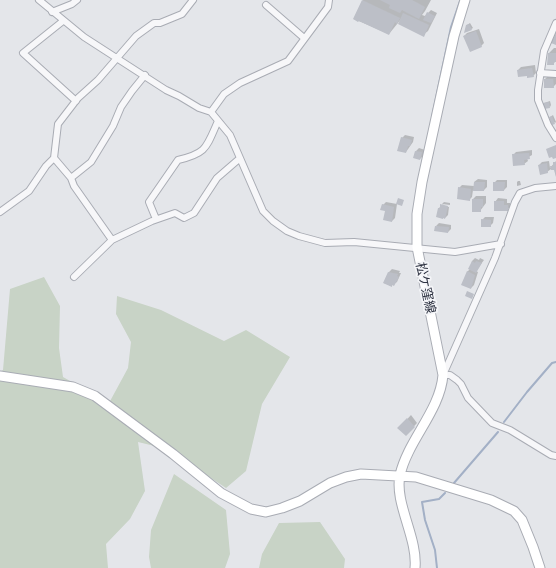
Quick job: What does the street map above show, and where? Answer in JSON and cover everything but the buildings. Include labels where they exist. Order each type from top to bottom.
[{"type":"street","points":[[39,0],[84,37],[166,90],[199,108],[211,112],[230,135],[239,159],[263,211],[273,221],[287,231],[325,243],[354,242],[455,252],[501,244]]},
{"type":"street","points":[[52,12],[72,4],[77,0]]},
{"type":"street","points":[[0,212],[29,191],[42,171],[54,158],[58,124],[76,101],[98,80],[140,32],[154,23],[160,23],[182,14],[193,0]]},
{"type":"street","points":[[211,112],[224,94],[240,84],[288,61],[328,7],[329,0]]},
{"type":"street","name":"松ケ窪線","points":[[415,568],[416,559],[414,548],[399,492],[400,476],[418,434],[440,394],[443,375],[417,248],[417,214],[422,182],[455,31],[465,0]]},
{"type":"street","points":[[266,5],[304,38]]},
{"type":"street","points":[[63,21],[23,53],[76,101]]},
{"type":"street","points":[[556,23],[544,51],[538,90],[538,100],[548,125],[556,138]]},
{"type":"street","points":[[540,73],[556,74]]},
{"type":"street","points":[[71,178],[91,162],[113,126],[121,107],[145,75]]},
{"type":"street","points":[[156,219],[149,202],[178,160],[194,156],[207,146],[218,122]]},
{"type":"street","points":[[54,158],[71,178],[74,186],[112,240]]},
{"type":"street","points":[[74,277],[112,240],[156,219],[175,213],[184,218],[194,213],[217,178],[239,159]]},
{"type":"street","points":[[556,186],[535,188],[520,193],[515,202],[501,244],[443,375],[450,375],[457,380],[461,384],[468,398],[492,423],[510,430],[551,455],[556,456]]},
{"type":"street","points":[[0,376],[73,387],[95,396],[173,454],[221,493],[250,510],[266,512],[282,508],[300,501],[330,483],[346,477],[362,474],[416,478],[491,500],[514,511],[522,520],[540,568]]},
{"type":"shaded area","points":[[44,277],[60,306],[59,348],[63,377],[109,403],[128,368],[131,342],[116,314],[117,296],[161,310],[224,341],[246,330],[290,357],[262,404],[246,471],[226,488],[167,449],[138,442],[145,491],[130,519],[106,544],[108,568],[0,568],[0,372],[3,370],[10,289]]},
{"type":"shaded area","points":[[174,474],[226,510],[230,554],[225,568],[151,568],[149,557],[151,530]]},
{"type":"shaded area","points":[[320,522],[345,559],[344,568],[259,568],[262,554],[279,523]]},
{"type":"waterway","points":[[432,117],[451,27],[460,1]]},
{"type":"waterway","points":[[504,422],[552,363],[556,362]]},
{"type":"waterway","points":[[454,483],[498,432]]},
{"type":"waterway","points":[[437,568],[435,550],[425,520],[422,502],[439,499],[445,493]]}]
